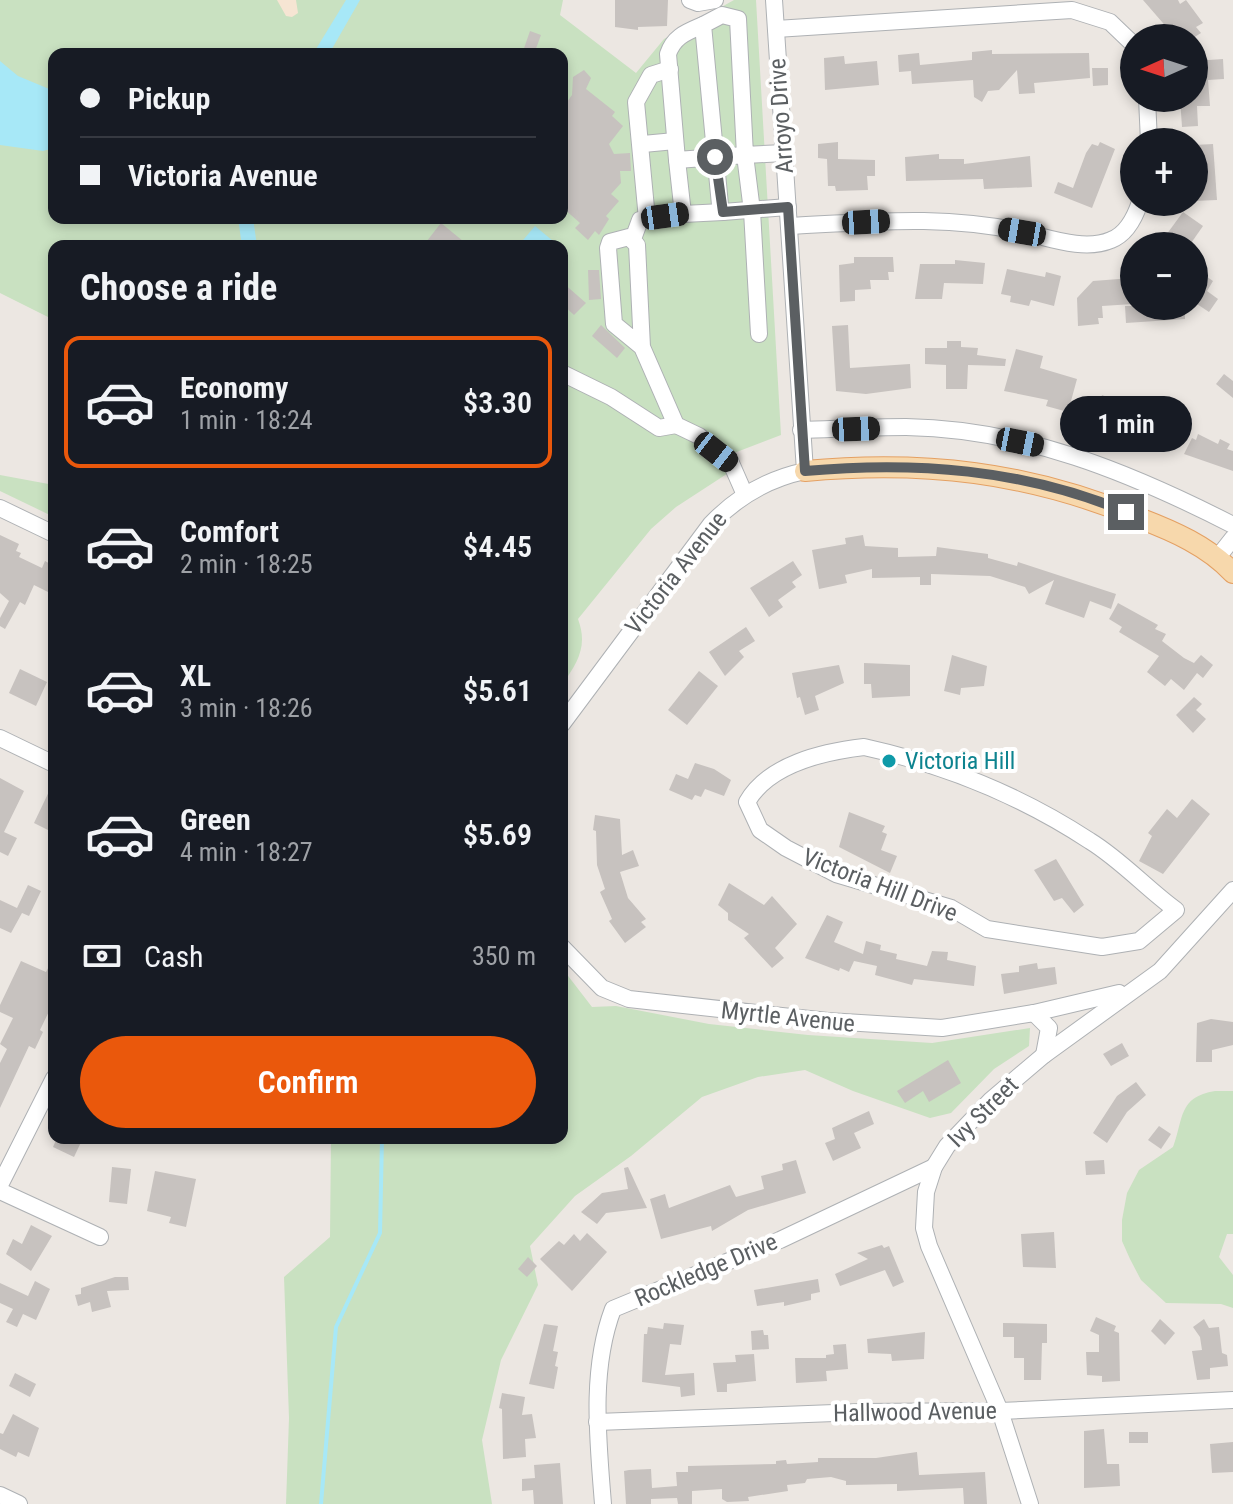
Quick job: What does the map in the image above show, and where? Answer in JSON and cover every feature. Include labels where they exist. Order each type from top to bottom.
[{"type":"main road","name":"Victoria Avenue","points":[[805,471],[937,467],[1015,478],[1106,504],[1167,529],[1218,557],[1233,573]]},
{"type":"street","points":[[690,0],[715,0]]},
{"type":"street","name":"Arroyo Drive","points":[[774,0],[805,471]]},
{"type":"street","points":[[776,29],[1072,10],[1110,22],[1120,32]]},
{"type":"street","points":[[683,214],[670,69],[672,42],[722,15],[738,19],[759,334]]},
{"type":"street","points":[[703,25],[723,212]]},
{"type":"street","points":[[647,219],[643,144],[637,138],[636,102],[651,75],[670,69]]},
{"type":"street","points":[[643,144],[675,141]]},
{"type":"street","points":[[677,160],[784,153]]},
{"type":"street","points":[[633,239],[640,220],[788,207]]},
{"type":"street","points":[[789,226],[918,220],[969,222],[1063,242],[1094,244],[1111,240],[1125,231],[1133,216]]},
{"type":"street","points":[[642,347],[621,332],[613,317],[608,248],[610,242],[622,237],[633,239],[637,245],[642,347],[676,425]]},
{"type":"street","points":[[568,376],[611,397],[659,428],[676,425],[699,436],[731,463],[745,495]]},
{"type":"street","points":[[801,430],[907,427],[976,434],[1046,447],[1111,467],[1233,525]]},
{"type":"street","name":"Victoria Avenue","points":[[568,716],[702,534],[745,495],[775,479],[805,471]]},
{"type":"street","points":[[0,508],[48,531]]},
{"type":"street","points":[[1218,557],[1233,538]]},
{"type":"street","points":[[0,738],[48,761]]},
{"type":"street","name":"Victoria Hill Drive","points":[[1176,910],[1139,941],[1102,947],[987,929],[951,908],[836,874],[786,848],[760,830],[747,802],[756,786],[787,767],[829,751],[864,747],[913,758],[991,785],[1092,842],[1201,927]]},
{"type":"street","name":"Ivy Street","points":[[1030,1504],[1000,1411],[929,1246],[924,1208],[934,1167],[966,1124],[1044,1055],[1127,991],[1160,971],[1233,890]]},
{"type":"street","name":"Myrtle Avenue","points":[[568,953],[602,988],[643,1002],[914,1028],[942,1028],[1034,1013],[1127,991]]},
{"type":"street","points":[[1034,1013],[1049,1028],[1044,1055]]},
{"type":"street","points":[[48,1090],[0,1188],[100,1237]]},
{"type":"street","name":"Rockledge Drive","points":[[603,1504],[597,1422],[603,1335],[613,1309],[780,1240],[934,1167]]},
{"type":"street","name":"Hallwood Avenue","points":[[597,1422],[861,1412],[1000,1411],[1233,1400]]},
{"type":"street","points":[[0,1495],[19,1504]]},
{"type":"green space","points":[[0,0],[563,0],[560,15],[636,73],[664,39],[734,0],[756,0],[781,435],[734,453],[739,466],[676,507],[651,529],[578,619],[582,646],[568,676],[568,240],[48,240],[48,317],[0,293]]},
{"type":"green space","points":[[0,475],[48,484],[48,514],[0,491]]},
{"type":"green space","points":[[568,976],[592,1007],[616,1006],[709,1024],[808,1035],[932,1043],[1030,1028],[1029,1046],[994,1069],[951,1113],[930,1118],[805,1070],[758,1077],[702,1097],[631,1156],[575,1196],[530,1246],[538,1285],[501,1360],[482,1440],[492,1504],[286,1504],[289,1418],[284,1277],[330,1237],[331,1144],[568,1144]]},
{"type":"green space","points":[[1215,1091],[1233,1091],[1233,1234],[1227,1234],[1219,1257],[1233,1275],[1233,1308],[1221,1304],[1166,1303],[1141,1280],[1122,1241],[1127,1193],[1139,1170],[1173,1147],[1188,1104],[1194,1098]]},
{"type":"sand","points":[[277,0],[296,0],[298,13],[292,17],[286,16]]},
{"type":"water","points":[[346,0],[360,0],[332,48],[317,48]]},
{"type":"water","points":[[0,61],[18,76],[48,88],[48,150],[0,145]]},
{"type":"water","points":[[239,224],[254,224],[256,240],[241,240]]},
{"type":"water","points":[[535,226],[552,240],[523,240]]},
{"type":"building","points":[[615,0],[668,0],[667,26],[638,27],[638,30],[615,27]]},
{"type":"building","points":[[1143,0],[1178,0],[1180,4],[1186,0],[1203,23],[1201,24],[1164,24]]},
{"type":"building","points":[[530,31],[541,35],[536,48],[524,48]]},
{"type":"building","points":[[992,50],[992,54],[1089,53],[1090,78],[1034,83],[1035,93],[1019,94],[1017,70],[999,90],[988,91],[982,102],[974,97],[973,80],[912,84],[911,71],[899,72],[898,55],[919,53],[920,65],[972,60],[972,52]]},
{"type":"building","points":[[844,56],[845,64],[877,61],[879,85],[825,90],[824,58]]},
{"type":"building","points":[[1223,59],[1224,79],[1208,80],[1208,60]]},
{"type":"building","points":[[1092,68],[1108,68],[1108,85],[1093,86]]},
{"type":"building","points":[[584,70],[591,78],[586,89],[615,112],[612,116],[623,126],[609,144],[614,154],[630,153],[631,171],[620,171],[621,183],[611,194],[619,201],[606,216],[609,219],[599,235],[595,231],[588,240],[575,228],[580,223],[568,212],[568,101],[572,95],[573,77]]},
{"type":"building","points":[[1181,112],[1197,112],[1198,126],[1182,127]]},
{"type":"building","points":[[838,142],[838,159],[875,160],[875,176],[867,176],[868,190],[836,191],[835,186],[828,186],[827,159],[818,158],[818,144]]},
{"type":"building","points":[[1100,142],[1115,149],[1092,208],[1054,193],[1058,182],[1073,188],[1086,153],[1092,144],[1098,146]]},
{"type":"building","points":[[1208,144],[1213,144],[1217,200],[1208,200]]},
{"type":"building","points":[[939,154],[939,159],[964,159],[964,164],[1030,156],[1032,187],[984,189],[983,179],[906,181],[905,157]]},
{"type":"building","points":[[1180,216],[1189,216],[1203,226],[1199,232],[1168,232]]},
{"type":"building","points":[[442,224],[462,240],[428,240]]},
{"type":"building","points":[[854,257],[893,257],[894,272],[888,272],[889,280],[870,280],[871,289],[855,290],[855,301],[840,302],[839,265],[854,263]]},
{"type":"building","points":[[955,260],[985,263],[983,284],[944,283],[942,299],[915,299],[920,264],[955,264]]},
{"type":"building","points":[[1007,269],[1045,277],[1046,272],[1061,276],[1054,306],[1031,300],[1029,306],[1010,302],[1011,296],[1001,294]]},
{"type":"building","points":[[588,270],[599,270],[601,299],[589,300]]},
{"type":"building","points":[[1120,279],[1120,305],[1102,306],[1103,318],[1098,318],[1099,324],[1078,326],[1077,298],[1093,281]]},
{"type":"building","points":[[568,287],[586,303],[574,315],[568,310]]},
{"type":"building","points":[[1208,292],[1218,299],[1208,311]]},
{"type":"building","points":[[1126,320],[1170,320],[1126,323]]},
{"type":"building","points":[[601,325],[625,348],[617,358],[592,336]]},
{"type":"building","points":[[848,325],[850,368],[910,364],[911,388],[866,394],[836,391],[832,326]]},
{"type":"building","points":[[947,341],[961,341],[961,347],[978,348],[977,355],[1006,359],[1005,366],[968,365],[967,389],[946,389],[946,365],[925,364],[925,348],[947,348]]},
{"type":"building","points":[[1016,349],[1043,356],[1040,368],[1077,379],[1068,412],[1046,406],[1048,400],[1004,391]]},
{"type":"building","points":[[1224,374],[1233,381],[1233,398],[1216,384]]},
{"type":"building","points":[[1102,395],[1119,402],[1121,396],[1131,400],[1129,405],[1157,415],[1162,405],[1177,410],[1174,423],[1166,420],[1144,437],[1140,432],[1096,413]]},
{"type":"building","points":[[1198,434],[1218,444],[1220,439],[1230,444],[1227,449],[1233,451],[1233,471],[1184,454],[1192,438],[1196,440]]},
{"type":"building","points":[[0,535],[19,544],[16,551],[21,553],[19,557],[42,568],[45,561],[48,563],[48,592],[34,585],[25,605],[20,602],[5,629],[0,626],[0,618],[9,601],[0,593]]},
{"type":"building","points":[[863,535],[865,546],[898,548],[898,557],[936,556],[937,547],[988,554],[988,558],[1017,566],[1018,562],[1116,594],[1111,609],[1090,601],[1084,618],[1045,604],[1054,580],[1029,594],[1025,587],[990,576],[931,574],[931,585],[920,585],[920,577],[872,578],[872,569],[845,575],[847,583],[819,589],[812,550],[846,544],[845,538]]},
{"type":"building","points":[[793,561],[802,575],[792,582],[796,587],[778,600],[783,607],[769,617],[750,588]]},
{"type":"building","points":[[1118,603],[1158,625],[1155,629],[1166,634],[1162,641],[1184,658],[1194,663],[1201,655],[1213,665],[1203,678],[1197,673],[1184,690],[1171,679],[1165,686],[1147,672],[1159,656],[1119,632],[1122,627],[1109,619]]},
{"type":"building","points":[[746,627],[755,641],[739,651],[744,657],[725,676],[709,652]]},
{"type":"building","points":[[952,655],[987,666],[984,686],[961,688],[960,695],[944,691]]},
{"type":"building","points":[[864,663],[910,665],[910,696],[872,698],[871,684],[864,684]]},
{"type":"building","points":[[839,665],[844,683],[815,696],[819,710],[805,715],[800,697],[797,698],[792,673]]},
{"type":"building","points":[[20,669],[47,682],[36,706],[9,693]]},
{"type":"building","points":[[699,671],[718,686],[687,725],[668,710]]},
{"type":"building","points":[[1194,697],[1202,704],[1196,710],[1206,719],[1193,733],[1176,715]]},
{"type":"building","points":[[695,763],[714,769],[731,780],[724,796],[705,789],[701,797],[695,795],[692,800],[669,790],[676,774],[688,779]]},
{"type":"building","points":[[0,778],[24,791],[4,832],[17,838],[8,856],[0,852]]},
{"type":"building","points":[[48,794],[48,830],[34,823]]},
{"type":"building","points":[[1192,799],[1210,814],[1163,874],[1139,861],[1152,836],[1148,833],[1167,809],[1177,818]]},
{"type":"building","points":[[849,812],[885,826],[882,832],[887,834],[881,850],[897,856],[890,873],[839,847]]},
{"type":"building","points":[[595,815],[620,819],[622,855],[633,850],[639,866],[620,872],[628,898],[646,919],[641,922],[646,927],[625,943],[609,921],[612,919],[600,892],[605,889],[597,865],[596,831],[593,830]]},
{"type":"building","points":[[1056,859],[1084,905],[1074,913],[1062,898],[1054,901],[1034,870]]},
{"type":"building","points":[[729,883],[764,905],[772,896],[797,924],[775,948],[784,958],[772,968],[744,938],[749,934],[728,920],[728,913],[718,905]]},
{"type":"building","points":[[28,885],[41,891],[29,916],[22,913],[11,933],[0,928],[0,900],[17,908]]},
{"type":"building","points":[[827,915],[843,922],[834,942],[863,954],[866,941],[881,945],[880,950],[897,954],[896,959],[927,966],[932,951],[948,952],[947,960],[976,966],[974,986],[914,979],[912,985],[875,975],[877,966],[854,961],[849,972],[840,968],[839,971],[805,958]]},
{"type":"building","points":[[21,961],[46,972],[48,968],[48,1013],[40,1030],[43,1032],[35,1049],[29,1046],[0,1108],[0,1063],[7,1049],[0,1044],[13,1018],[0,1012],[0,1005]]},
{"type":"building","points":[[1037,963],[1038,969],[1055,967],[1057,984],[1004,994],[1001,974],[1019,972],[1019,966]]},
{"type":"building","points":[[1211,1019],[1233,1022],[1233,1045],[1212,1050],[1212,1062],[1196,1062],[1197,1023]]},
{"type":"building","points":[[1122,1043],[1129,1056],[1111,1066],[1103,1054]]},
{"type":"building","points":[[948,1060],[961,1083],[929,1102],[923,1091],[905,1103],[897,1091]]},
{"type":"building","points":[[1136,1082],[1146,1095],[1127,1112],[1107,1143],[1093,1133],[1117,1096]]},
{"type":"building","points":[[869,1111],[874,1124],[854,1133],[861,1148],[833,1161],[825,1143],[835,1139],[832,1128]]},
{"type":"building","points":[[1159,1126],[1171,1134],[1161,1149],[1148,1140]]},
{"type":"building","points":[[54,1144],[80,1144],[74,1157],[53,1147]]},
{"type":"building","points":[[796,1160],[806,1193],[748,1210],[712,1231],[711,1226],[661,1239],[650,1199],[665,1194],[669,1208],[730,1185],[736,1197],[764,1189],[761,1176],[783,1170],[782,1164]]},
{"type":"building","points":[[1104,1160],[1105,1174],[1086,1175],[1085,1161]]},
{"type":"building","points":[[112,1167],[131,1169],[127,1204],[109,1202]]},
{"type":"building","points":[[628,1167],[647,1208],[606,1213],[597,1224],[581,1212],[602,1193],[628,1189],[624,1168]]},
{"type":"building","points":[[155,1171],[196,1179],[186,1227],[169,1223],[171,1217],[147,1211]]},
{"type":"building","points":[[31,1225],[52,1236],[31,1271],[6,1254],[13,1239],[22,1244]]},
{"type":"building","points":[[1054,1232],[1056,1268],[1023,1267],[1021,1234]]},
{"type":"building","points":[[587,1233],[607,1252],[572,1291],[540,1259],[559,1241],[564,1245],[574,1234],[580,1241]]},
{"type":"building","points":[[882,1245],[884,1248],[889,1246],[904,1282],[893,1287],[885,1270],[840,1286],[835,1274],[868,1259],[857,1253]]},
{"type":"building","points":[[528,1257],[537,1266],[527,1277],[518,1269]]},
{"type":"building","points":[[115,1277],[128,1277],[129,1290],[107,1291],[111,1307],[92,1312],[90,1302],[78,1306],[75,1295],[81,1294],[81,1288]]},
{"type":"building","points":[[818,1279],[820,1292],[811,1294],[811,1300],[784,1306],[784,1302],[757,1306],[754,1290]]},
{"type":"building","points":[[35,1281],[50,1289],[36,1320],[23,1314],[17,1327],[6,1322],[13,1309],[0,1303],[0,1283],[28,1296]]},
{"type":"building","points":[[1096,1317],[1116,1326],[1114,1331],[1119,1333],[1120,1381],[1102,1382],[1102,1376],[1087,1375],[1086,1352],[1099,1352],[1099,1335],[1090,1331]]},
{"type":"building","points":[[1160,1319],[1175,1333],[1165,1345],[1151,1331]]},
{"type":"building","points":[[1204,1319],[1209,1328],[1219,1327],[1222,1353],[1227,1355],[1228,1366],[1210,1368],[1210,1379],[1197,1380],[1192,1351],[1202,1350],[1200,1337],[1193,1327]]},
{"type":"building","points":[[664,1323],[684,1325],[681,1345],[670,1344],[665,1375],[694,1373],[695,1395],[681,1397],[680,1387],[642,1382],[644,1334],[647,1334],[648,1327],[663,1329]]},
{"type":"building","points":[[1003,1323],[1047,1324],[1047,1343],[1042,1343],[1041,1380],[1024,1380],[1024,1358],[1014,1358],[1014,1337],[1003,1337]]},
{"type":"building","points":[[544,1324],[558,1326],[553,1351],[558,1352],[554,1389],[529,1384]]},
{"type":"building","points":[[763,1330],[764,1335],[768,1335],[769,1349],[752,1350],[751,1331]]},
{"type":"building","points":[[925,1332],[924,1359],[892,1361],[891,1354],[868,1353],[867,1339]]},
{"type":"building","points":[[846,1344],[848,1369],[826,1371],[827,1381],[796,1383],[795,1358],[826,1358],[826,1355],[834,1354],[833,1345]]},
{"type":"building","points":[[754,1354],[756,1381],[727,1384],[727,1392],[717,1392],[713,1363],[736,1362],[735,1355]]},
{"type":"building","points":[[15,1373],[36,1384],[30,1397],[9,1386]]},
{"type":"building","points":[[502,1393],[525,1397],[522,1415],[532,1414],[536,1438],[525,1439],[526,1457],[503,1459],[502,1409],[499,1408]]},
{"type":"building","points":[[13,1414],[39,1428],[29,1457],[18,1452],[16,1457],[0,1449],[0,1433],[3,1434]]},
{"type":"building","points":[[1104,1429],[1107,1464],[1119,1464],[1120,1486],[1084,1488],[1084,1431]]},
{"type":"building","points":[[1129,1432],[1148,1432],[1148,1443],[1129,1443]]},
{"type":"building","points":[[1233,1442],[1233,1472],[1212,1473],[1210,1444]]},
{"type":"building","points":[[917,1452],[919,1475],[985,1472],[987,1504],[964,1504],[963,1488],[897,1491],[897,1484],[846,1485],[846,1481],[831,1477],[807,1479],[805,1483],[787,1485],[788,1491],[748,1497],[749,1501],[727,1502],[722,1499],[722,1489],[692,1491],[692,1504],[678,1504],[677,1498],[651,1499],[651,1504],[626,1504],[624,1471],[629,1470],[651,1469],[652,1488],[677,1486],[676,1472],[688,1472],[688,1466],[776,1464],[776,1461],[786,1460],[787,1464],[818,1462],[818,1458],[876,1458]]},
{"type":"building","points":[[560,1463],[563,1504],[534,1504],[533,1490],[522,1491],[522,1479],[535,1478],[534,1465]]},
{"type":"waterway","points":[[321,1504],[336,1327],[380,1233],[382,1144]]},
{"type":"place","name":"Victoria Hill","points":[[889,761]]},
{"type":"route","points":[[715,157],[723,212],[788,207],[805,471],[906,466],[977,470],[1037,484],[1126,512]]}]
